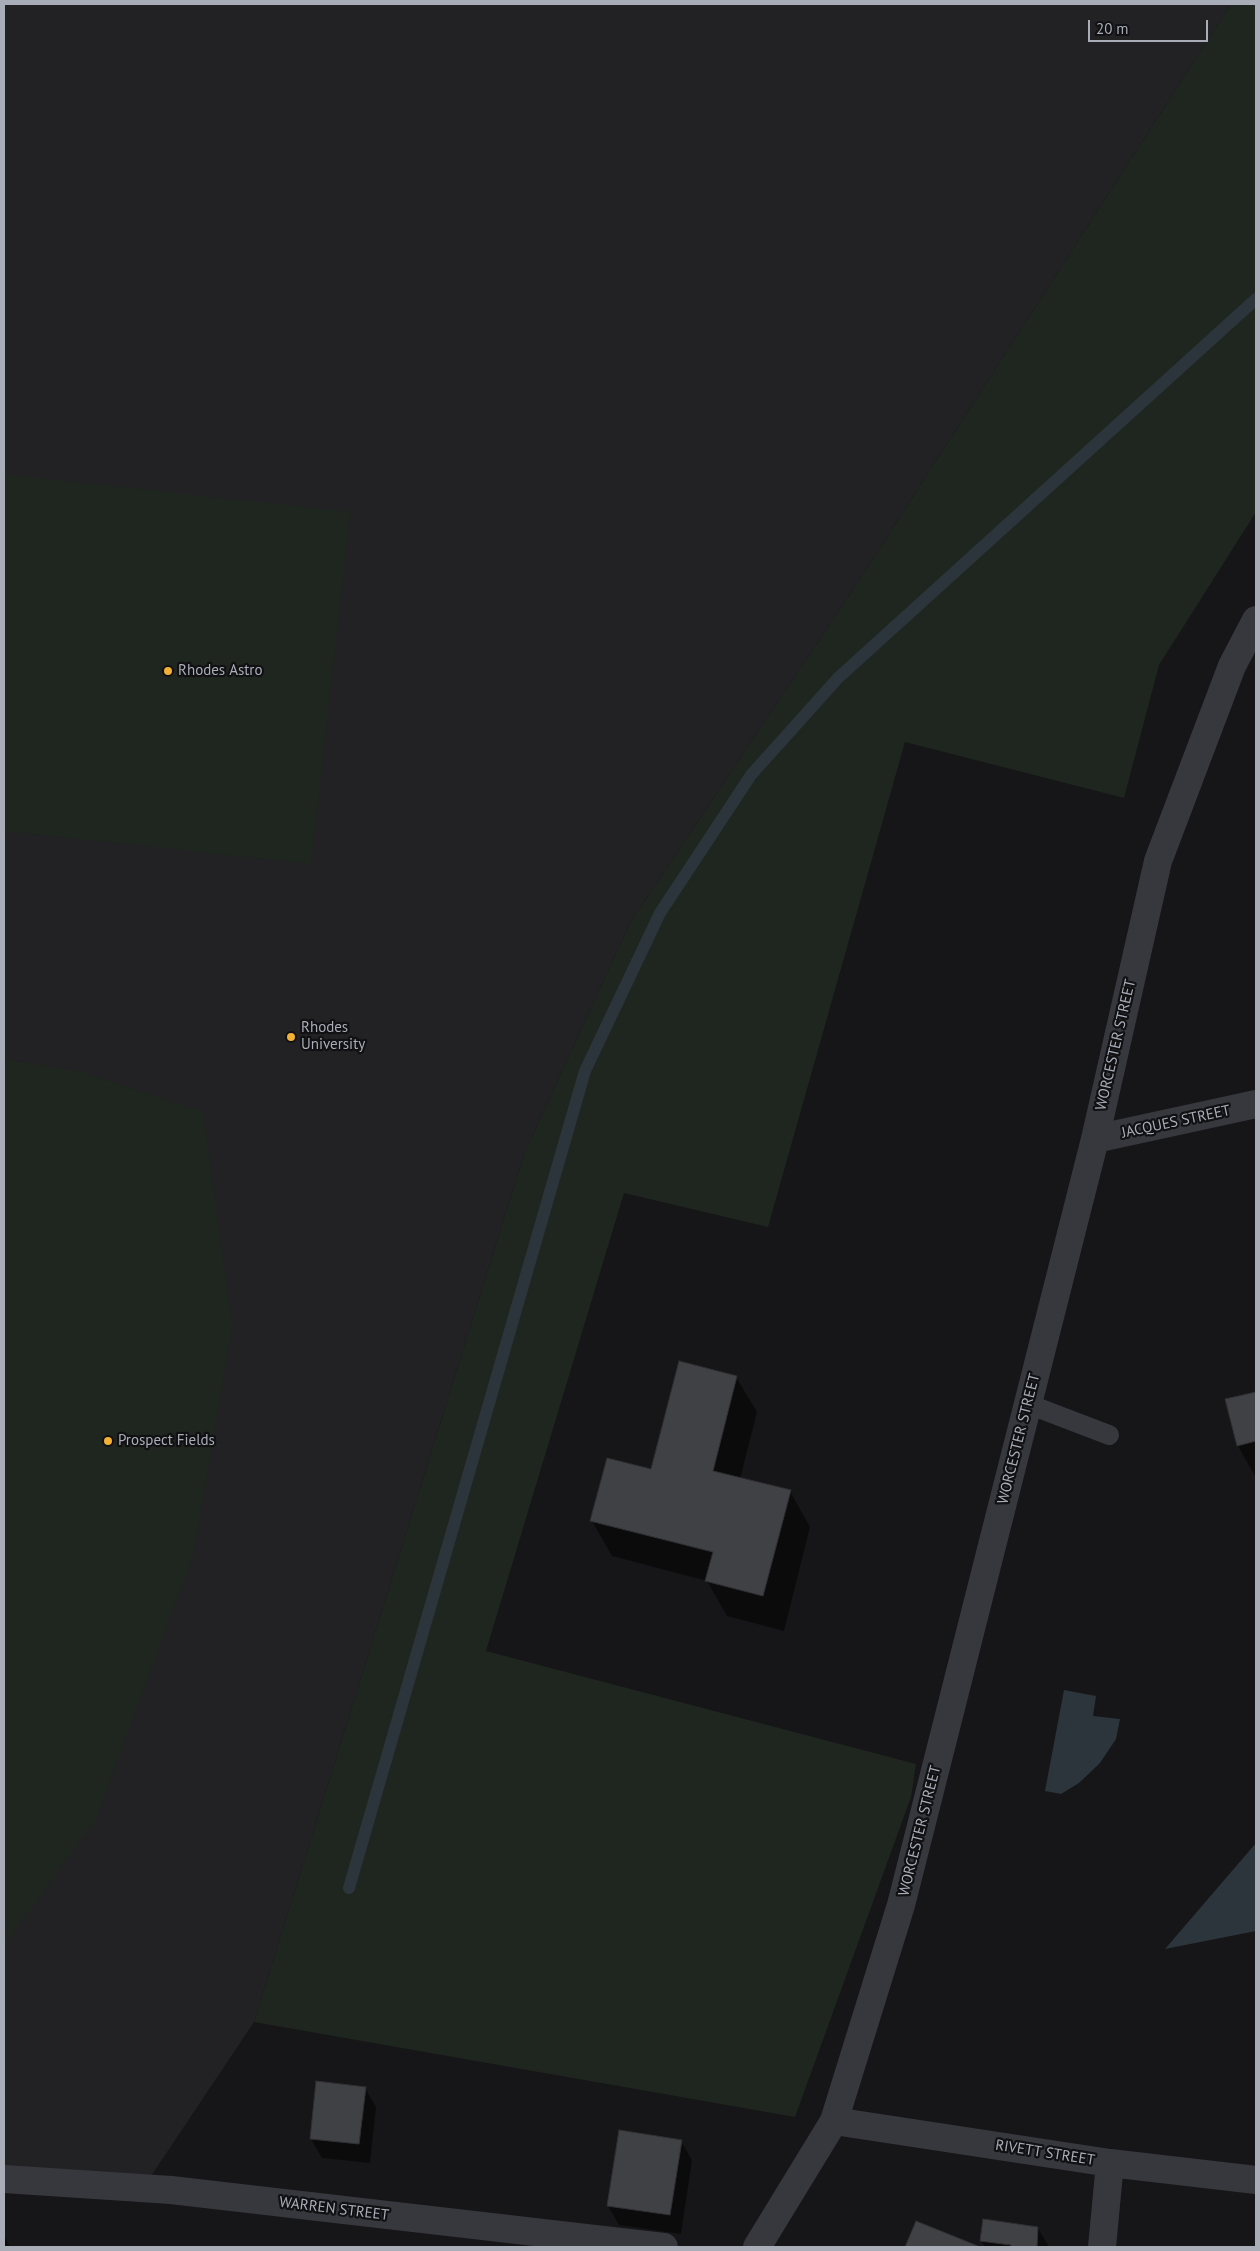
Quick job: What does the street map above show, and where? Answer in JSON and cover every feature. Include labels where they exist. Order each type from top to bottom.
[{"type":"street","name":"WORCESTER STREET","points":[[757,2247],[834,2121],[901,1904],[1095,1139],[1158,861],[1232,666],[1256,620]]},
{"type":"street","name":"JACQUES STREET","points":[[1095,1139],[1256,1104]]},
{"type":"street","name":"RIVETT STREET","points":[[834,2121],[1110,2163],[1256,2180]]},
{"type":"street","points":[[1102,2247],[1110,2163]]},
{"type":"street","name":"WARREN STREET","points":[[4,2179],[171,2190],[664,2247]]},
{"type":"lane","points":[[1028,1404],[1109,1435]]},
{"type":"shaded area","name":"Rhodes University","points":[[4,4],[1231,4],[845,602],[631,921],[524,1154],[254,2022],[149,2179],[4,2169]]},
{"type":"shaded area","points":[[1231,4],[1256,4],[1256,512],[1159,665],[1124,798],[905,742],[768,1227],[624,1193],[486,1651],[916,1764],[911,1797],[795,2117],[254,2022],[524,1154],[631,921],[845,602]]},
{"type":"shaded area","name":"Rhodes Astro","points":[[4,474],[350,512],[311,864],[4,831]]},
{"type":"shaded area","name":"Prospect Fields","points":[[4,1059],[79,1071],[203,1112],[232,1326],[193,1556],[95,1821],[4,1946]]},
{"type":"shaded area","points":[[1064,1690],[1096,1696],[1093,1716],[1120,1719],[1116,1739],[1100,1763],[1079,1783],[1061,1794],[1045,1791]]},
{"type":"shaded area","points":[[1256,1843],[1256,1931],[1165,1949]]},
{"type":"building","points":[[679,1361],[737,1376],[713,1471],[791,1490],[763,1596],[705,1581],[713,1552],[590,1521],[607,1458],[651,1469]]},
{"type":"building","points":[[1256,1392],[1256,1441],[1237,1446],[1225,1399]]},
{"type":"building","points":[[316,2081],[366,2087],[359,2144],[310,2139]]},
{"type":"building","points":[[619,2130],[682,2140],[670,2215],[607,2206]]},
{"type":"building","points":[[983,2219],[1038,2227],[1037,2247],[1010,2247],[1011,2245],[980,2241]]},
{"type":"building","points":[[916,2221],[978,2246],[905,2247]]},
{"type":"waterway","points":[[349,1888],[585,1071],[660,913],[751,775],[838,678],[1256,299]]},
{"type":"place","name":"Rhodes Astro","points":[[168,671]]},
{"type":"place","name":"Rhodes University","points":[[291,1037]]},
{"type":"place","name":"Prospect Fields","points":[[108,1441]]}]
